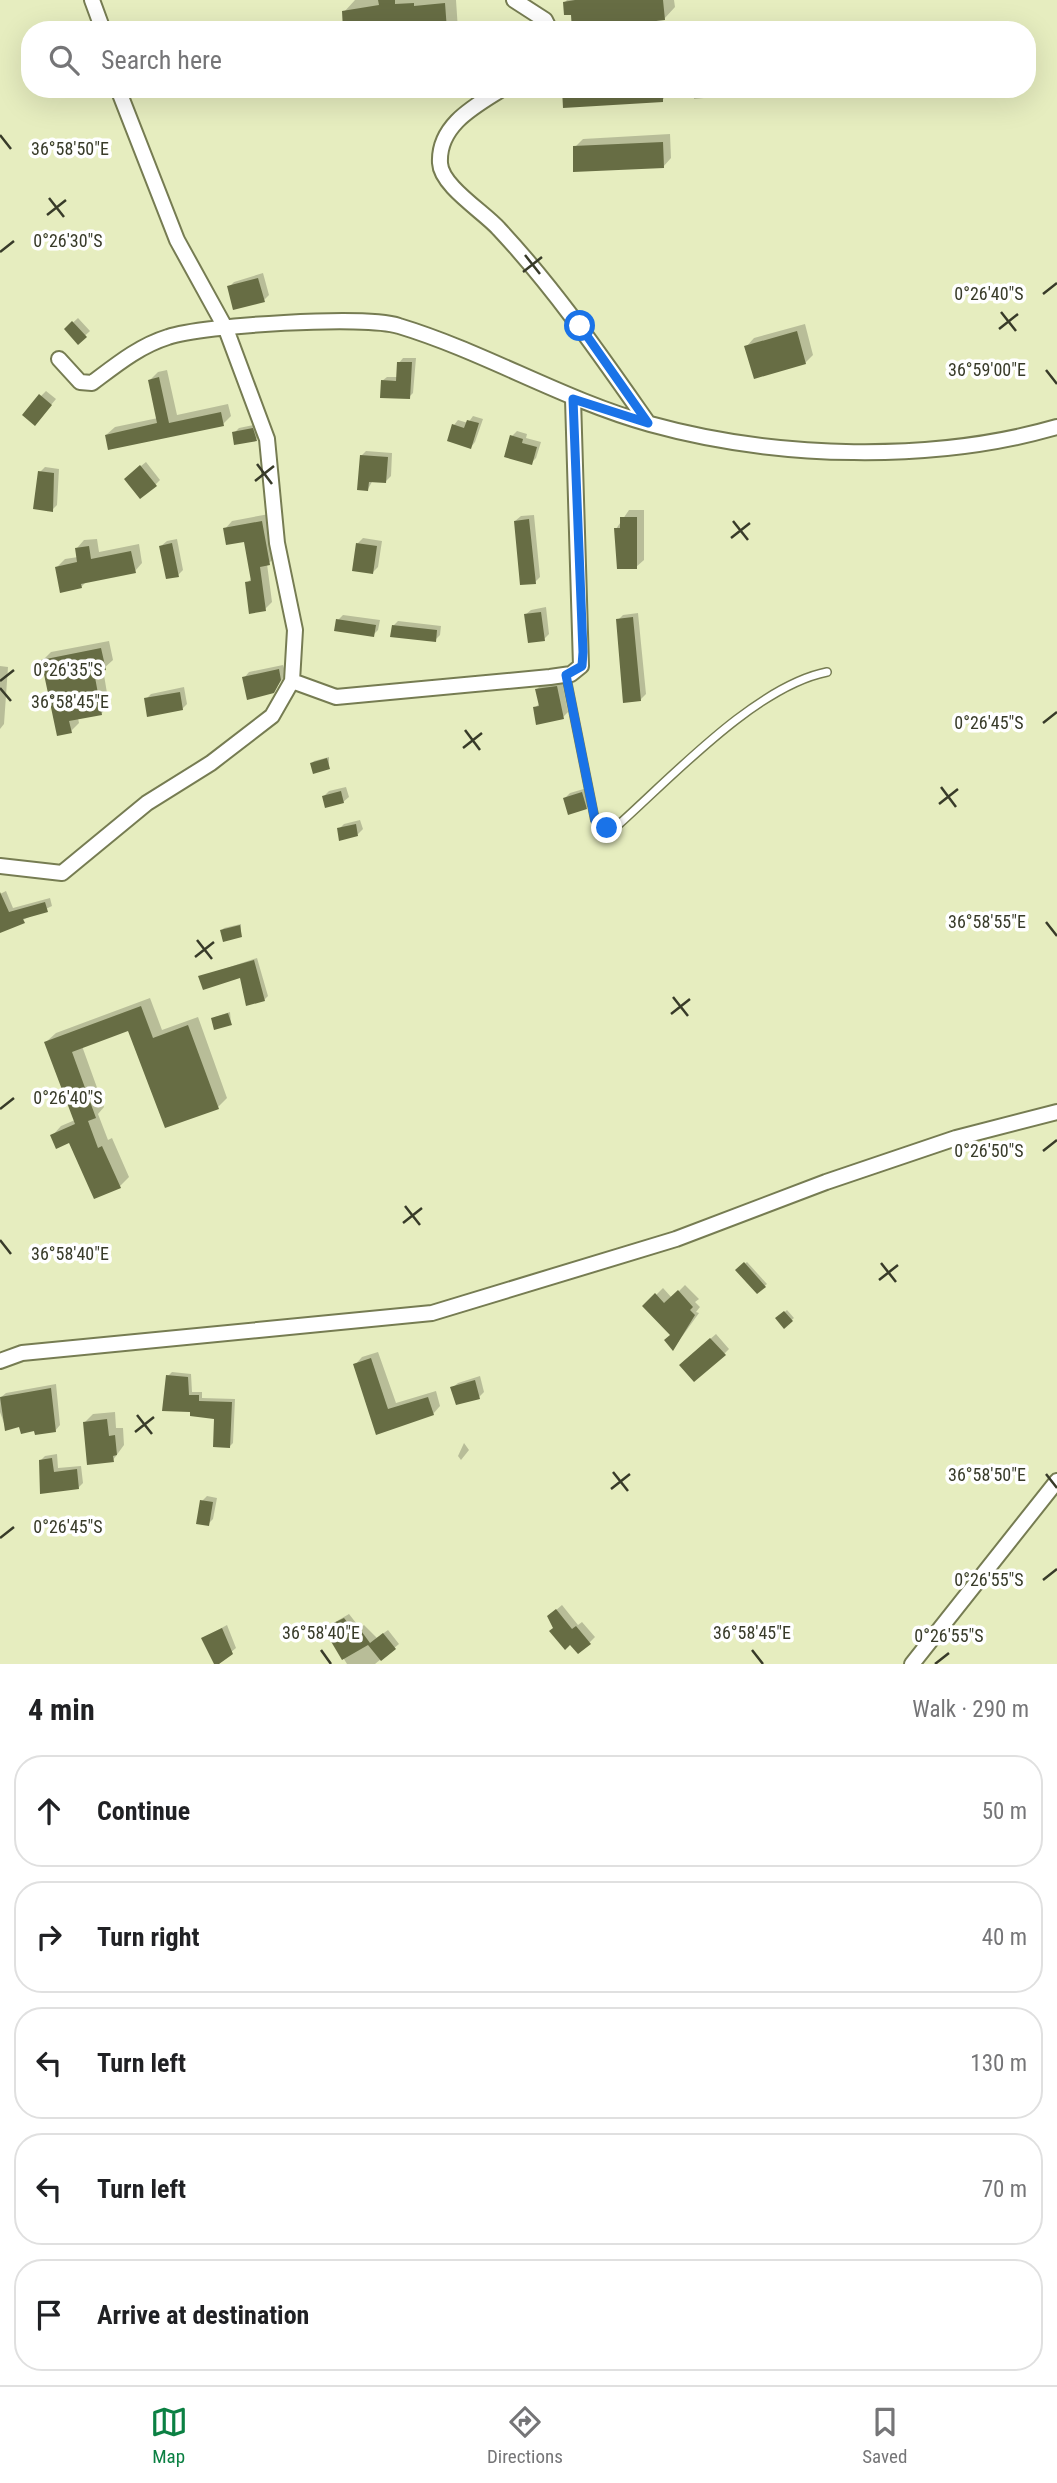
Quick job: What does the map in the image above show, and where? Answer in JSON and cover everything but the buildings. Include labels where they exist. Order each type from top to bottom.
[{"type":"street","points":[[92,0],[100,21]]},
{"type":"street","points":[[514,0],[546,21]]},
{"type":"street","points":[[0,866],[62,873],[147,803],[211,763],[272,716],[292,681],[295,630],[277,543],[267,439],[226,329],[177,240],[122,98]]},
{"type":"street","points":[[489,98],[454,122],[444,142],[440,164],[449,183],[498,227],[553,291],[648,423]]},
{"type":"street","points":[[59,359],[80,382],[92,383],[129,355],[169,337],[226,329],[342,321],[396,324],[573,399],[648,423],[722,439],[848,453],[946,450],[1016,439],[1057,427]]},
{"type":"street","points":[[292,681],[336,697],[566,675],[582,666],[573,399]]},
{"type":"street","points":[[0,1361],[22,1353],[432,1312],[676,1239],[956,1138],[1057,1112]]},
{"type":"street","points":[[912,1664],[1057,1481]]},
{"type":"lane","points":[[566,675],[595,820],[599,827],[607,828],[617,826],[735,722],[779,688],[807,676],[827,672]]},
{"type":"route","points":[[580,326],[648,423],[573,399],[583,652],[582,666],[566,675],[595,820],[599,827],[607,828]]}]
